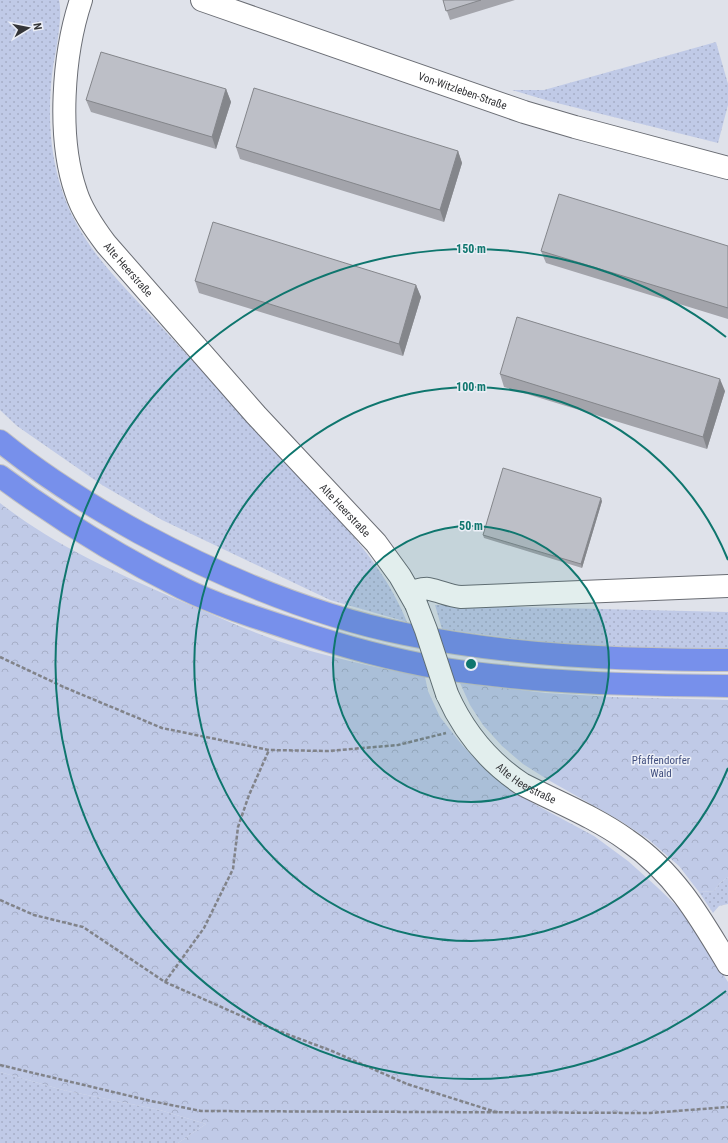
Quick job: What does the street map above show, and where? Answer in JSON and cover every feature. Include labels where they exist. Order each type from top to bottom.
[{"type":"highway","points":[[0,441],[78,496],[153,540],[193,561],[242,583],[313,609],[405,634],[521,652],[653,660],[728,660]]},
{"type":"highway","points":[[0,476],[81,532],[139,566],[184,588],[256,618],[326,641],[393,659],[445,669],[501,676],[655,686],[728,686]]},
{"type":"street","name":"Alte Heerstraße","points":[[81,0],[74,26],[69,55],[64,95],[64,116],[66,143],[72,179],[76,193],[90,221],[106,244],[256,415],[376,543],[389,559],[413,598],[426,630],[447,694],[457,715],[488,755],[511,777],[522,784],[606,826],[628,840],[644,853],[664,872],[686,897],[699,915],[728,964]]},
{"type":"street","name":"Von-Witzleben-Straße","points":[[202,0],[524,112],[728,168]]},
{"type":"street","points":[[413,598],[429,589],[447,595],[461,597],[728,586]]},
{"type":"path","points":[[0,657],[66,688],[162,728],[269,750],[328,751],[398,745],[466,727]]},
{"type":"path","points":[[165,982],[204,928],[233,869],[238,827],[249,795],[269,750]]},
{"type":"path","points":[[0,900],[34,915],[83,927],[165,982],[255,1022],[332,1051],[408,1084],[501,1114]]},
{"type":"path","points":[[0,1065],[151,1101],[201,1111],[501,1114],[551,1112],[650,1113],[728,1107]]},
{"type":"green space","points":[[0,0],[59,0],[60,24],[53,67],[50,106],[52,146],[60,184],[75,221],[83,235],[101,261],[122,285],[356,539],[384,578],[397,600],[407,622],[330,600],[162,520],[102,485],[17,426],[0,410]]},
{"type":"green space","points":[[716,42],[728,84],[728,105],[718,143],[549,101],[512,90],[544,90]]},
{"type":"green space","points":[[0,503],[40,531],[103,566],[237,625],[278,641],[332,657],[425,677],[428,691],[440,717],[463,746],[483,767],[507,787],[538,806],[594,836],[628,861],[683,912],[728,982],[728,1143],[178,1143],[206,1124],[160,1110],[63,1090],[0,1072]]},
{"type":"green space","points":[[435,605],[728,612],[728,649],[650,649],[601,647],[533,641],[442,629]]},
{"type":"green space","name":"Pfaffendorfer Wald","points":[[460,683],[546,693],[613,697],[728,700],[728,877],[720,883],[714,891],[699,892],[679,866],[648,839],[619,820],[523,764],[502,746],[483,725],[470,705]]},
{"type":"green space","points":[[728,877],[728,904],[719,906],[713,913],[699,892],[714,891],[720,883]]},
{"type":"green space","points":[[0,1072],[63,1090],[160,1110],[206,1124],[178,1143],[0,1143]]},
{"type":"building","points":[[443,0],[481,0],[446,11]]},
{"type":"building","points":[[101,52],[226,89],[212,137],[86,100]]},
{"type":"building","points":[[254,88],[458,151],[440,210],[236,147]]},
{"type":"building","points":[[559,194],[728,246],[728,308],[541,251]]},
{"type":"building","points":[[213,222],[416,285],[399,344],[195,281]]},
{"type":"building","points":[[517,317],[720,379],[703,437],[500,374]]},
{"type":"building","points":[[503,468],[601,498],[581,564],[483,535]]}]
